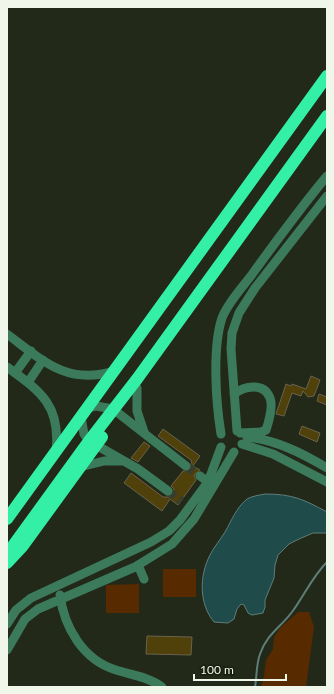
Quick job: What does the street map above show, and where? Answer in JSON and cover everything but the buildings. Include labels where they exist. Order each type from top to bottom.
[{"type":"highway","points":[[7,519],[327,76]]},
{"type":"highway","points":[[7,554],[116,411],[137,379],[241,233],[327,116]]},
{"type":"highway","points":[[116,411],[137,388],[231,258],[238,245],[241,233]]},
{"type":"highway","points":[[7,563],[22,547],[80,467],[92,443]]},
{"type":"street","points":[[7,650],[25,619],[38,610],[60,599],[138,565],[172,544],[198,513],[211,484],[221,447],[219,440],[221,434],[216,393],[216,374],[219,329],[223,317],[235,298],[327,176]]},
{"type":"street","points":[[7,624],[16,610],[31,598],[151,542],[169,531],[180,520],[185,504],[211,484],[234,452],[241,436],[234,394],[230,349],[232,332],[238,314],[255,288],[327,196]]},
{"type":"street","points":[[7,334],[52,367],[73,374],[98,375],[114,370]]},
{"type":"street","points":[[15,373],[30,351]]},
{"type":"street","points":[[29,381],[43,360]]},
{"type":"street","points":[[7,367],[29,381],[43,395],[51,409],[57,430],[56,451]]},
{"type":"street","points":[[234,394],[240,389],[249,387],[258,388],[266,392],[270,398],[271,405],[266,430],[241,436]]},
{"type":"street","points":[[137,388],[137,411],[145,435]]},
{"type":"street","points":[[168,491],[126,462],[92,443],[84,434],[84,412],[96,406],[116,411],[186,466]]},
{"type":"street","points":[[221,434],[227,429],[327,482]]},
{"type":"street","points":[[241,436],[264,439],[293,450],[327,468]]},
{"type":"street","points":[[221,447],[227,452],[234,452]]},
{"type":"street","points":[[80,467],[104,461],[126,462]]},
{"type":"street","points":[[200,476],[211,484]]},
{"type":"street","points":[[185,504],[198,513]]},
{"type":"street","points":[[138,565],[144,579]]},
{"type":"street","points":[[58,585],[64,617],[86,653],[100,663],[114,670],[149,679],[162,687]]},
{"type":"shaded area","points":[[163,569],[196,569],[196,597],[163,597]]},
{"type":"shaded area","points":[[139,584],[139,613],[106,613],[106,585]]},
{"type":"shaded area","points":[[298,612],[309,612],[314,627],[306,687],[261,687],[266,660],[273,649],[274,637],[281,627]]},
{"type":"water","points":[[265,494],[283,495],[297,498],[327,512],[327,533],[313,533],[299,539],[289,544],[278,555],[275,565],[274,578],[265,600],[263,613],[252,615],[248,613],[244,605],[241,604],[237,609],[234,619],[228,623],[214,622],[209,615],[203,598],[202,581],[206,563],[240,506],[249,498]]},
{"type":"waterway","points":[[255,687],[257,666],[266,641],[292,612],[317,574],[327,562]]},
{"type":"tunnel","points":[[186,466],[200,476]]},
{"type":"tunnel","points":[[168,491],[181,501]]}]
